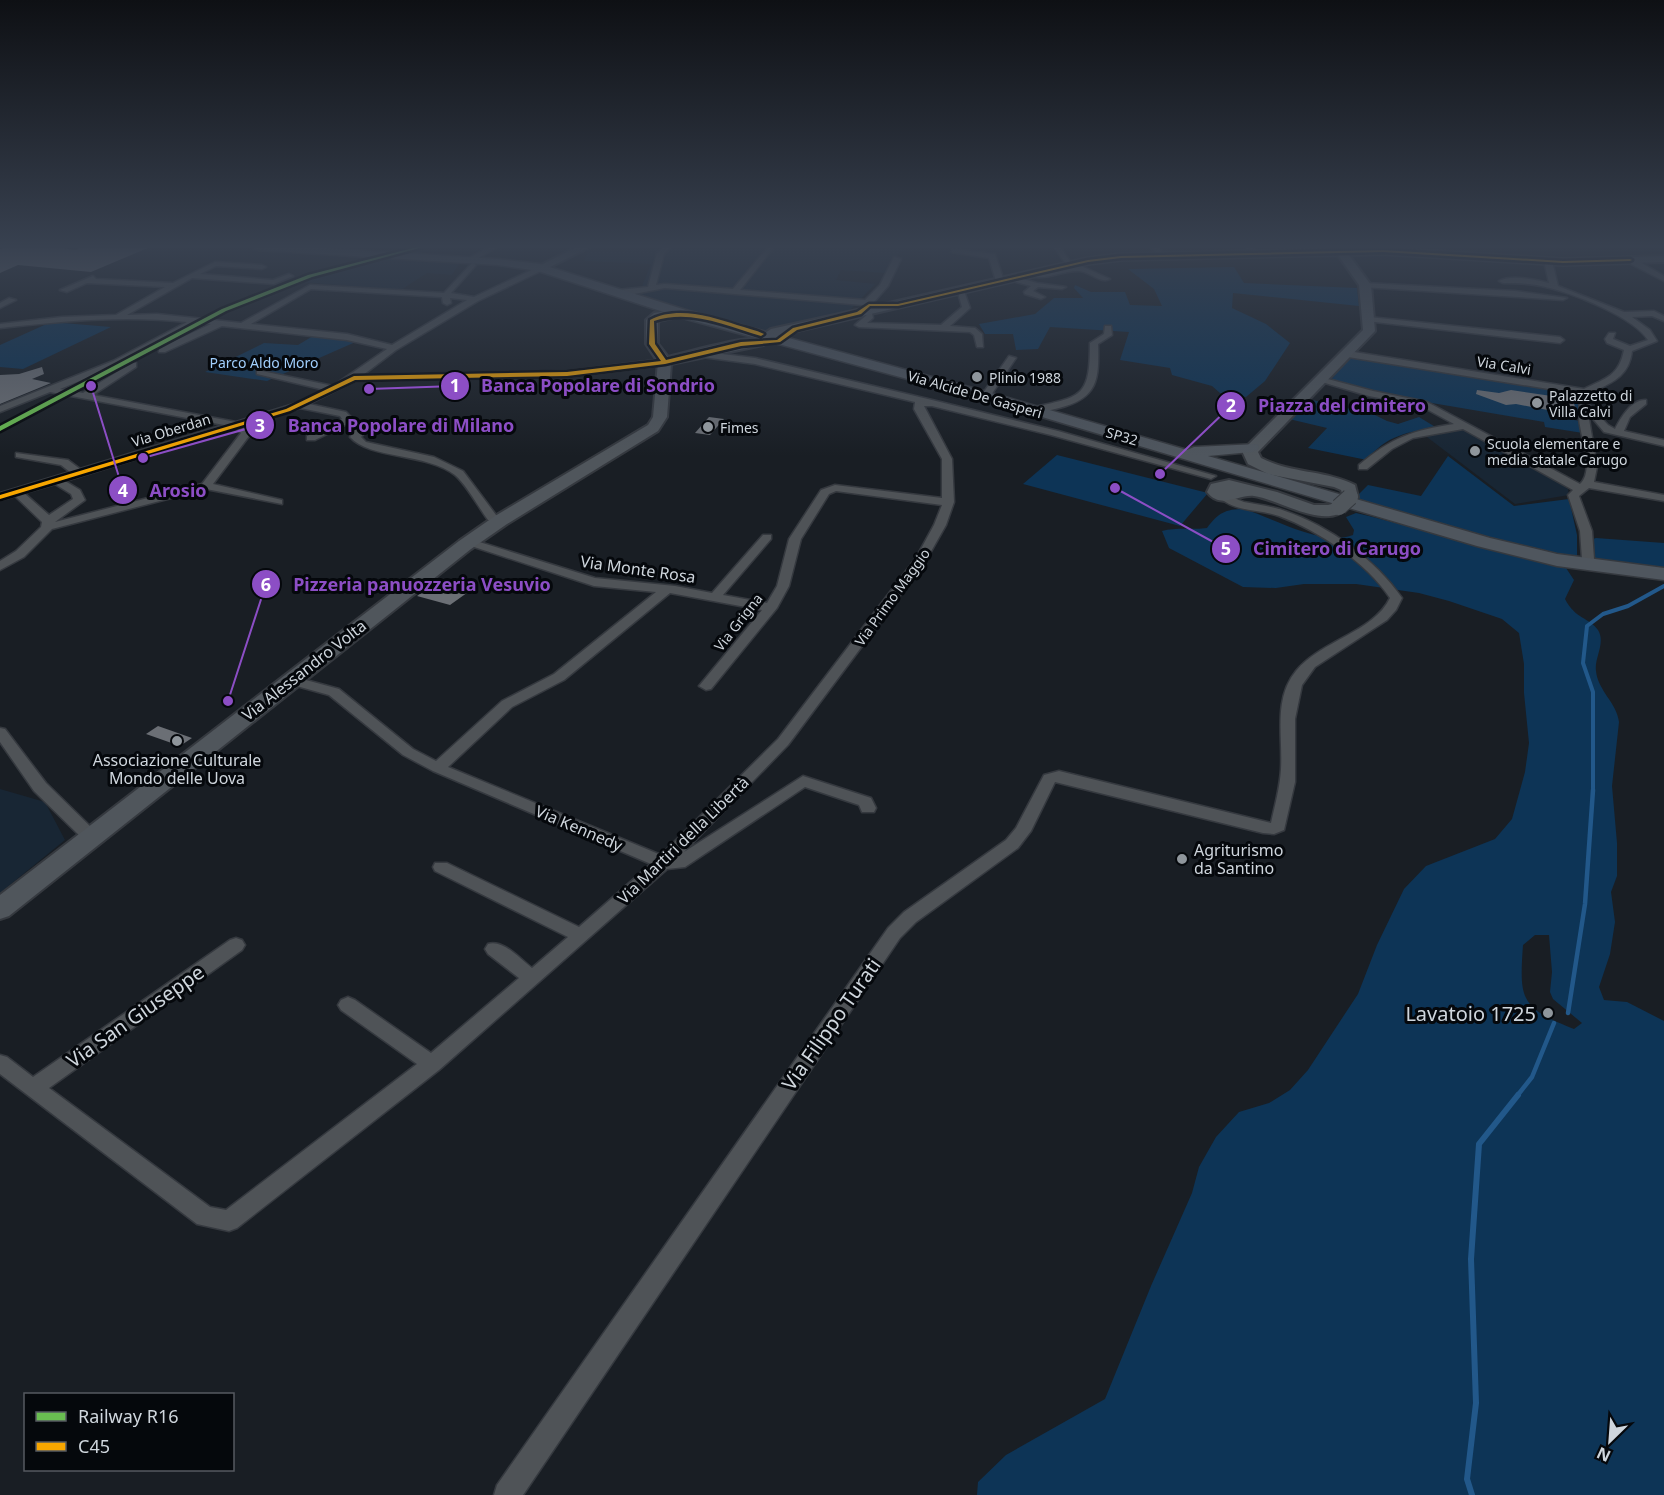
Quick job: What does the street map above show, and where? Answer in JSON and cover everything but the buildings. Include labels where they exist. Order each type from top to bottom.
[{"type":"main road","points":[[690,317],[776,337]]},
{"type":"main road","points":[[691,317],[776,337]]},
{"type":"main road","name":"Via Alcide De Gasperi","points":[[776,337],[1093,428]]},
{"type":"main road","name":"SP32","points":[[1093,428],[1484,542],[1557,560],[1664,574]]},
{"type":"main road","points":[[1149,444],[1190,451],[1251,447]]},
{"type":"main road","points":[[1149,444],[1162,452],[1198,463],[1234,490],[1237,478],[1247,477],[1340,501]]},
{"type":"main road","points":[[1225,450],[1217,455],[1218,460],[1293,483],[1304,490]]},
{"type":"street","points":[[0,326],[104,317]]},
{"type":"street","points":[[165,317],[347,337],[393,348]]},
{"type":"street","points":[[241,326],[257,317]]},
{"type":"street","name":"Via Oberdan","points":[[0,497],[300,405],[354,378],[393,348],[445,317]]},
{"type":"street","points":[[652,317],[652,344],[665,362]]},
{"type":"street","points":[[354,378],[567,374],[665,362],[776,337],[837,317]]},
{"type":"street","points":[[869,317],[859,325],[972,330],[978,334],[980,345]]},
{"type":"street","points":[[943,328],[956,317]]},
{"type":"street","points":[[1612,335],[1610,341],[1629,349],[1653,341],[1638,324],[1625,317]]},
{"type":"street","points":[[1340,501],[1349,488],[1335,481],[1282,472],[1259,464],[1251,458],[1251,447],[1348,354],[1369,331],[1369,319],[1560,340]]},
{"type":"street","points":[[2,407],[52,390],[128,357],[197,320]]},
{"type":"street","points":[[85,396],[115,375],[152,354],[220,323]]},
{"type":"street","points":[[1638,324],[1664,325]]},
{"type":"street","points":[[1034,410],[1077,398],[1090,389],[1093,377],[1094,343],[1108,335],[1108,328]]},
{"type":"street","points":[[1588,559],[1586,531],[1573,499],[1574,492],[1583,487],[1592,467],[1584,419],[1585,392],[1617,376],[1626,364],[1626,354],[1629,349]]},
{"type":"street","points":[[698,354],[755,361],[1054,433],[1234,490]]},
{"type":"street","name":"Via Calvi","points":[[1348,354],[1585,392]]},
{"type":"street","points":[[986,396],[1012,358]]},
{"type":"street","name":"Via Alessandro Volta","points":[[0,909],[469,542],[501,520],[653,428],[660,417],[665,362]]},
{"type":"street","points":[[260,372],[334,389]]},
{"type":"street","points":[[1320,380],[1372,394],[1420,403],[1583,487],[1664,498]]},
{"type":"street","points":[[52,390],[238,425],[247,432],[206,486]]},
{"type":"street","name":"Via Primo Maggio","points":[[783,742],[921,559],[937,531],[948,502],[947,459],[919,409],[919,404],[925,402]]},
{"type":"street","points":[[1618,434],[1626,416],[1643,402]]},
{"type":"street","points":[[300,405],[343,414],[360,432],[356,437],[363,444],[430,459],[459,473],[492,518],[501,520]]},
{"type":"street","points":[[1584,406],[1595,412],[1605,428],[1618,434],[1664,443]]},
{"type":"street","points":[[311,438],[350,419]]},
{"type":"street","points":[[1364,467],[1391,444],[1404,437],[1421,432],[1464,426]]},
{"type":"street","points":[[20,455],[64,462],[78,473]]},
{"type":"street","points":[[0,566],[20,554],[48,524],[79,500],[76,492],[56,480]]},
{"type":"street","points":[[48,524],[206,486],[278,502]]},
{"type":"street","name":"Via Grigna","points":[[706,686],[771,608],[783,586],[795,539],[828,490],[835,488],[948,502]]},
{"type":"street","name":"Via Filippo Turati","points":[[507,1495],[894,933],[910,917],[1012,844],[1023,831],[1049,778],[1059,776],[1263,828],[1274,829],[1278,826],[1289,768],[1287,718],[1289,702],[1298,679],[1313,661],[1389,613],[1396,598],[1389,587],[1373,572],[1311,526],[1234,490]]},
{"type":"street","points":[[17,492],[48,524]]},
{"type":"street","points":[[715,597],[766,537]]},
{"type":"street","name":"Via Monte Rosa","points":[[469,542],[594,582],[668,589],[771,608]]},
{"type":"street","points":[[438,768],[507,704],[559,677],[668,589]]},
{"type":"street","name":"Via Kennedy","points":[[291,680],[334,692],[408,752],[438,768],[663,863]]},
{"type":"street","points":[[0,732],[40,787],[91,837]]},
{"type":"street","name":"Via Martiri della Libertà","points":[[33,1088],[205,1217],[230,1221],[432,1064],[581,936],[663,863],[783,742]]},
{"type":"street","points":[[663,863],[679,863],[803,781],[865,802],[868,808]]},
{"type":"street","points":[[441,867],[581,936]]},
{"type":"street","name":"Via San Giuseppe","points":[[33,1088],[236,945]]},
{"type":"street","points":[[494,949],[531,977]]},
{"type":"street","points":[[348,1005],[432,1064]]},
{"type":"street","points":[[0,1063],[33,1088]]},
{"type":"shaded area","points":[[711,317],[824,317],[764,332]]},
{"type":"shaded area","name":"Scuola elementare e media statale Carugo","points":[[1463,428],[1536,467],[1568,489],[1569,495],[1515,504],[1423,434]]},
{"type":"shaded area","points":[[0,789],[45,802],[65,840],[0,893]]},
{"type":"green space","points":[[1020,317],[1251,317],[1266,324],[1290,343],[1265,381],[1246,397],[1220,393],[1212,386],[1172,375],[1170,368],[1120,360],[1129,332],[1050,327],[1038,349],[1016,350],[1013,334],[985,334],[979,324]]},
{"type":"green space","points":[[51,322],[111,327],[23,369],[0,367],[0,345]]},
{"type":"green space","name":"Parco Aldo Moro","points":[[313,336],[360,340],[267,381],[205,372],[264,343],[298,345]]},
{"type":"green space","points":[[1355,357],[1578,393],[1580,417],[1570,416],[1569,419],[1580,421],[1583,433],[1545,427],[1544,422],[1373,393],[1330,381],[1347,360]]},
{"type":"green space","points":[[1308,399],[1373,414],[1398,424],[1419,417],[1437,428],[1398,436],[1382,445],[1367,460],[1308,448],[1327,428],[1289,419]]},
{"type":"green space","points":[[1057,455],[1208,493],[1180,526],[1023,484]]},
{"type":"green space","points":[[1448,456],[1514,506],[1569,499],[1577,535],[1577,559],[1545,554],[1352,501],[1368,485],[1421,496]]},
{"type":"green space","points":[[1244,509],[1314,535],[1341,538],[1353,535],[1354,530],[1346,517],[1356,513],[1566,568],[1574,580],[1565,599],[1573,611],[1598,630],[1601,640],[1596,666],[1597,678],[1618,715],[1619,722],[1612,786],[1617,843],[1617,876],[1611,892],[1615,922],[1610,954],[1599,987],[1604,1000],[1627,1002],[1664,1021],[1664,1495],[977,1495],[978,1482],[1006,1455],[1105,1399],[1192,1193],[1199,1167],[1216,1137],[1239,1112],[1269,1103],[1290,1090],[1308,1070],[1358,994],[1377,945],[1404,889],[1426,866],[1495,839],[1512,819],[1525,772],[1529,743],[1524,693],[1524,664],[1519,633],[1502,619],[1419,593],[1356,584],[1304,584],[1276,588],[1243,587],[1169,548],[1162,531],[1207,528],[1222,513]],"holes":[[[1535,935],[1549,935],[1552,972],[1550,992],[1553,999],[1582,1023],[1574,1029],[1543,1015],[1527,1000],[1523,991],[1523,945]]]},
{"type":"green space","points":[[1596,538],[1664,543],[1664,567],[1593,558],[1590,540]]},
{"type":"waterway","points":[[1593,790],[1593,692],[1583,663],[1587,626],[1603,614],[1628,606],[1664,586]]},
{"type":"waterway","points":[[1568,1013],[1585,904],[1593,790]]},
{"type":"waterway","points":[[1517,1096],[1532,1077],[1554,1023]]},
{"type":"waterway","points":[[1472,1495],[1467,1479],[1476,1403],[1471,1259],[1479,1144],[1518,1095]]},
{"type":"rail line","name":"R16","points":[[0,429],[211,317]]},
{"type":"transit line","name":"C45","points":[[663,317],[652,320],[652,344],[665,362]]},
{"type":"transit line","name":"C45","points":[[701,317],[761,334]]},
{"type":"transit line","name":"C45","points":[[354,378],[567,374],[665,362],[741,344],[778,341],[795,329],[844,317]]},
{"type":"transit line","name":"C45","points":[[0,497],[288,410],[354,378]]},
{"type":"place","name":"Plinio 1988","points":[[977,377]]},
{"type":"place","name":"Arosio","points":[[91,386]]},
{"type":"place","name":"Banca Popolare di Sondrio","points":[[369,389]]},
{"type":"place","name":"Palazzetto di Villa Calvi","points":[[1537,403]]},
{"type":"place","name":"Fimes","points":[[708,427]]},
{"type":"place","name":"Scuola elementare e media statale Carugo","points":[[1475,451]]},
{"type":"place","name":"Banca Popolare di Milano","points":[[143,458]]},
{"type":"place","name":"Piazza del cimitero","points":[[1160,474]]},
{"type":"place","name":"Cimitero di Carugo","points":[[1115,488]]},
{"type":"place","name":"Pizzeria panuozzeria Vesuvio","points":[[228,701]]},
{"type":"place","name":"Associazione Culturale Mondo delle Uova","points":[[177,741]]},
{"type":"place","name":"Agriturismo da Santino","points":[[1182,859]]},
{"type":"place","name":"Lavatoio 1725","points":[[1548,1013]]}]
